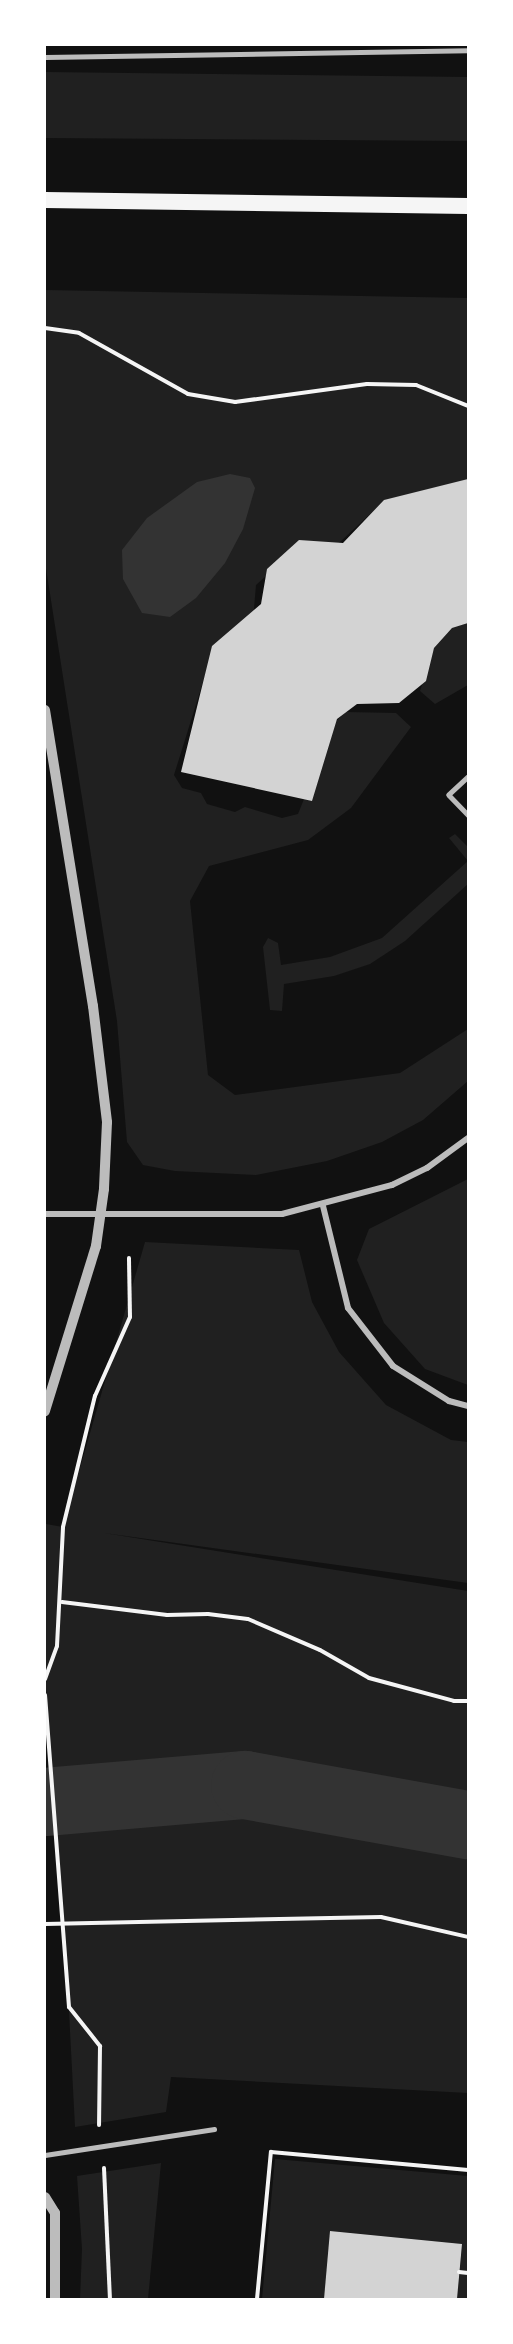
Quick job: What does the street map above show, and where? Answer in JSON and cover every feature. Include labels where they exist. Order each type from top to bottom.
[{"type":"highway","points":[[45,200],[468,206]]},
{"type":"street","points":[[45,710],[93,1006],[107,1122],[102,1212],[96,1246],[45,1411]]},
{"type":"street","points":[[45,1214],[102,1212],[242,1216],[323,1206],[392,1185],[427,1168],[468,1138]]},
{"type":"street","points":[[323,1206],[348,1308],[393,1365],[448,1401],[468,1406]]},
{"type":"street","points":[[45,2197],[55,2214],[55,2299]]},
{"type":"lane","points":[[45,57],[468,50]]},
{"type":"lane","points":[[468,777],[449,795],[468,815]]},
{"type":"lane","points":[[45,2155],[214,2129]]},
{"type":"path","points":[[45,328],[79,333],[188,394],[235,402],[367,384],[416,385],[468,406]]},
{"type":"path","points":[[45,1679],[57,1646],[62,1602],[63,1527],[96,1396],[130,1317],[129,1258]]},
{"type":"path","points":[[62,1602],[167,1615],[208,1614],[248,1619],[320,1650],[369,1678],[454,1701],[468,1701]]},
{"type":"path","points":[[45,1695],[69,2007],[100,2046],[102,2147],[110,2299]]},
{"type":"path","points":[[45,1924],[381,1917],[468,1937]]},
{"type":"path","points":[[257,2299],[271,2152],[468,2170]]},
{"type":"path","points":[[459,2272],[468,2273]]},
{"type":"shaded area","points":[[45,72],[468,77],[468,141],[45,138]]},
{"type":"shaded area","points":[[45,290],[468,298],[468,486],[381,504],[327,554],[290,554],[256,585],[253,620],[208,666],[174,775],[182,788],[201,793],[207,804],[235,812],[245,807],[282,818],[298,814],[335,722],[346,712],[396,713],[411,727],[351,808],[308,840],[209,866],[190,901],[208,1075],[235,1095],[400,1073],[468,1029],[468,1081],[423,1120],[382,1142],[327,1161],[256,1175],[175,1171],[143,1165],[127,1142],[117,1021],[45,562]]},
{"type":"shaded area","points":[[230,474],[250,478],[255,488],[243,529],[225,563],[196,598],[170,617],[142,613],[123,579],[122,550],[147,518],[197,482]]},
{"type":"shaded area","points":[[468,623],[468,685],[435,704],[420,691],[434,648],[452,628]]},
{"type":"shaded area","points":[[455,834],[468,847],[468,861],[449,838]]},
{"type":"shaded area","points":[[468,861],[468,884],[405,941],[370,964],[334,976],[284,984],[282,1011],[270,1010],[263,947],[268,938],[278,943],[281,965],[330,957],[382,938]]},
{"type":"shaded area","points":[[468,1179],[468,1385],[425,1369],[384,1323],[357,1260],[369,1229]]},
{"type":"shaded area","points":[[145,1242],[299,1250],[312,1302],[339,1352],[386,1405],[451,1440],[468,1442],[468,1583],[104,1533],[468,1591],[468,2093],[171,2077],[166,2112],[75,2127],[63,1896],[45,1724],[45,1531],[46,1524],[63,1527]]},
{"type":"shaded area","points":[[275,2159],[468,2176],[468,2299],[457,2299],[462,2244],[331,2231],[324,2299],[262,2299]]},
{"type":"shaded area","points":[[161,2163],[148,2299],[80,2299],[82,2249],[77,2176]]},
{"type":"building","points":[[468,479],[468,623],[452,628],[434,648],[426,681],[399,703],[357,704],[337,719],[312,801],[181,772],[212,646],[261,604],[267,569],[299,540],[343,543],[384,500]]},
{"type":"building","points":[[330,2231],[462,2244],[457,2299],[324,2299]]},
{"type":"waterway","points":[[45,1802],[245,1785],[468,1825]]}]
